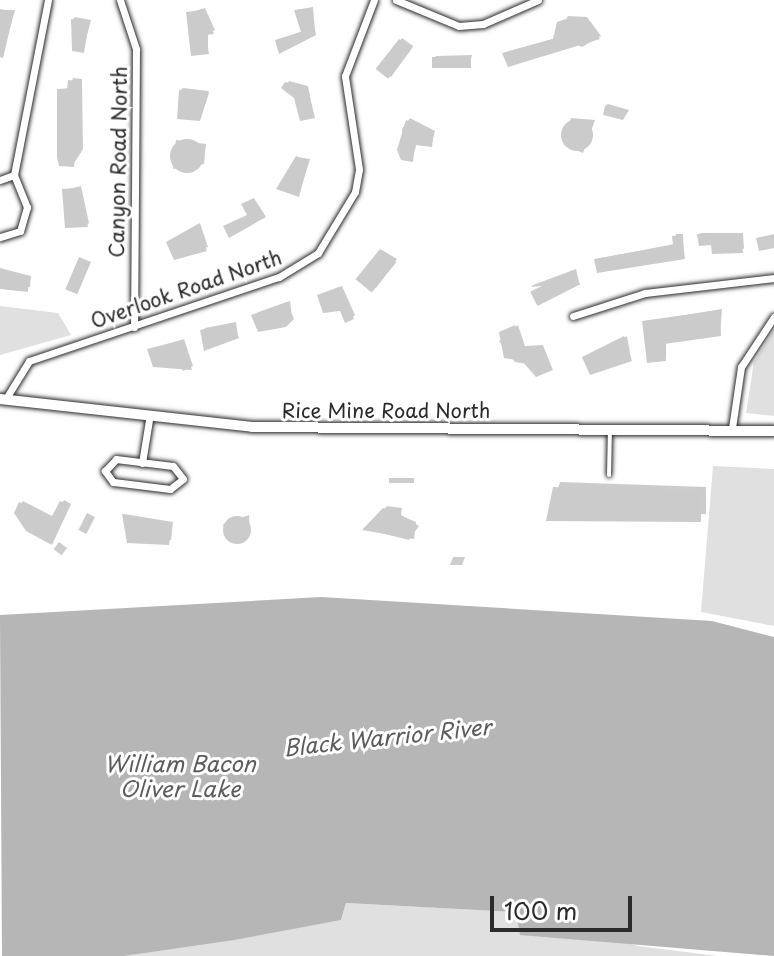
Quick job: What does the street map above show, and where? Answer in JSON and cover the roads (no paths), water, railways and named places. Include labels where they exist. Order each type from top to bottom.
[{"type":"main road","name":"Rice Mine Road North","points":[[2,399],[149,420],[344,429],[610,427],[774,431]]},
{"type":"street","points":[[0,237],[20,231],[26,220],[14,175],[48,0]]},
{"type":"street","name":"Canyon Road North","points":[[120,0],[136,49],[134,327]]},
{"type":"street","name":"Overlook Road North","points":[[2,399],[29,361],[279,277],[333,235],[359,169],[345,76],[374,0]]},
{"type":"street","points":[[396,0],[459,26],[483,24],[538,0]]},
{"type":"street","points":[[0,180],[14,175]]},
{"type":"street","points":[[573,316],[645,293],[774,278]]},
{"type":"street","points":[[732,428],[741,367],[774,317]]},
{"type":"street","points":[[142,463],[149,420]]},
{"type":"street","points":[[116,459],[142,463],[178,469],[181,485],[127,484],[106,476],[116,459]]},
{"type":"lane","points":[[609,475],[610,427]]},
{"type":"water","name":"William Bacon Oliver Lake","points":[[321,597],[712,621],[774,637],[774,956],[520,935],[516,912],[346,903],[341,920],[234,940],[124,956],[2,956],[0,615]]},
{"type":"water label","name":"Black Warrior River","points":[[387,736]]}]
